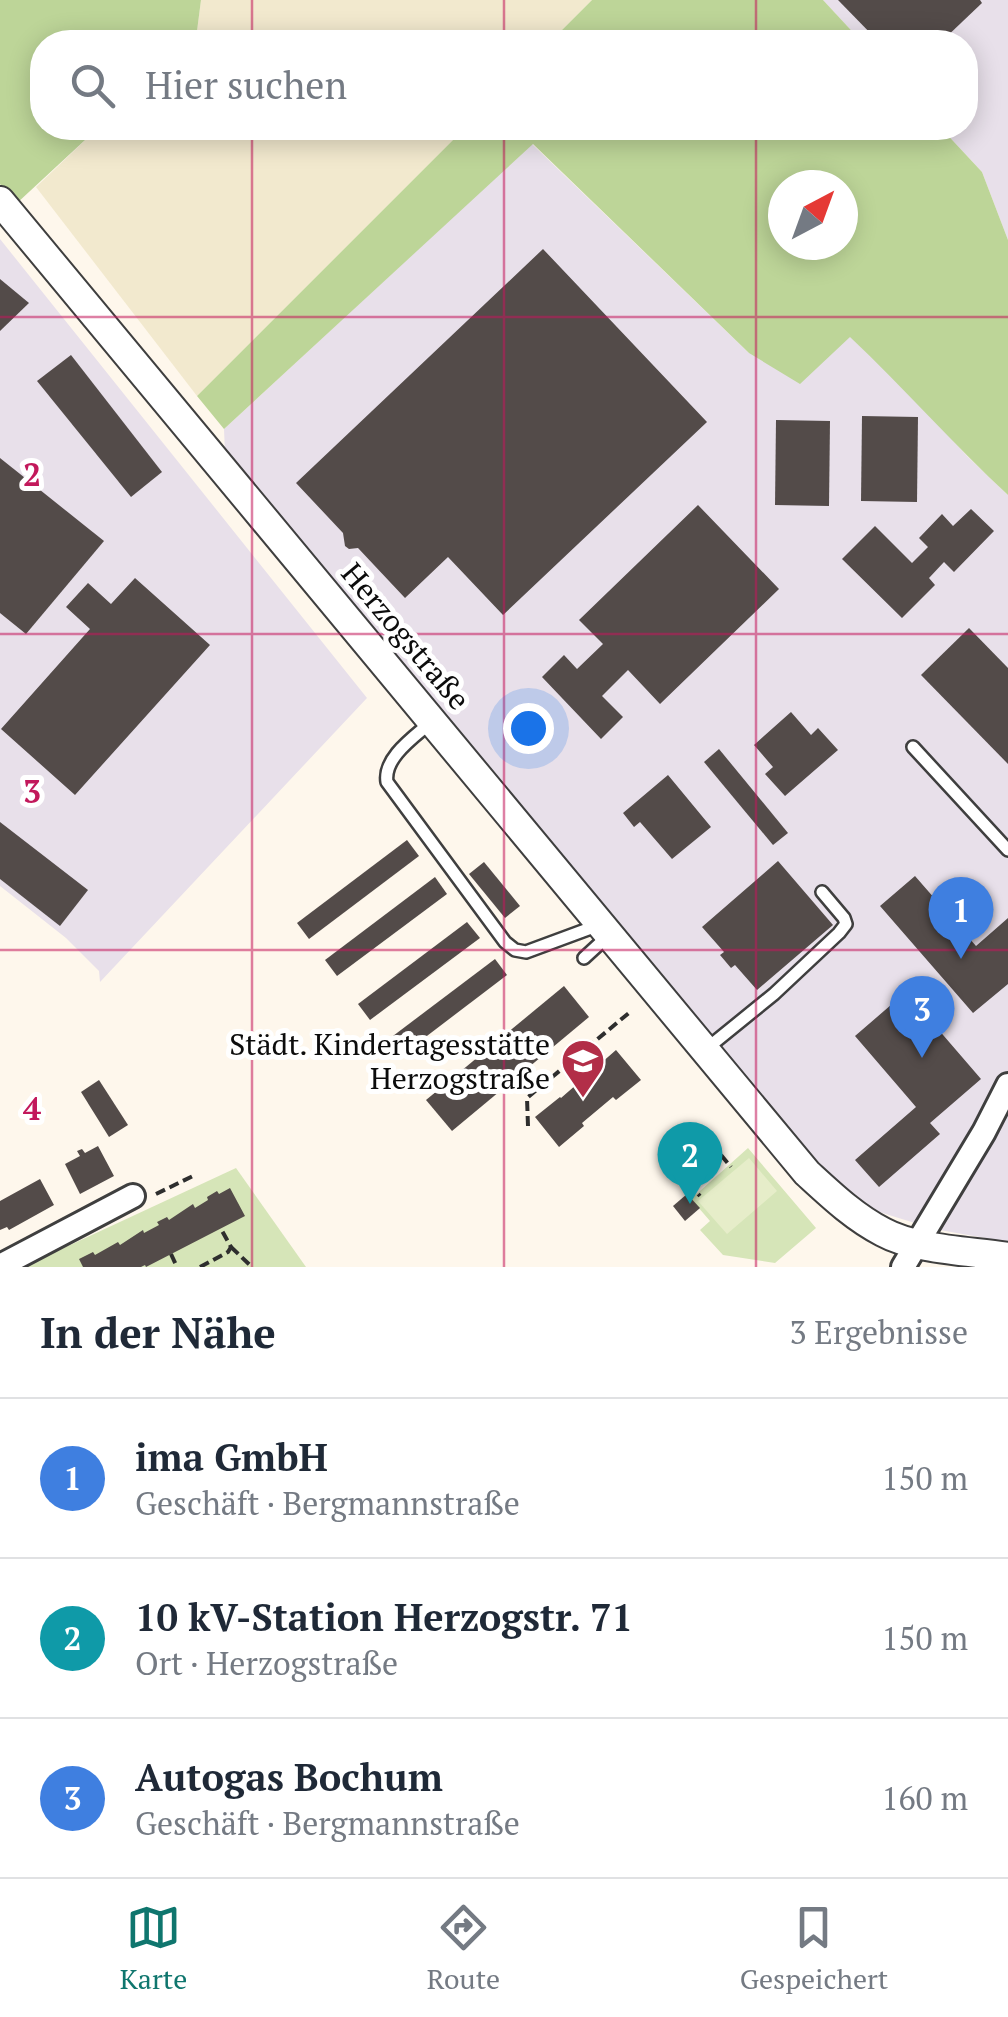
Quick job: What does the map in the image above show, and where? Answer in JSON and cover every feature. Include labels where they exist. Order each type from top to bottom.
[{"type":"street","name":"Herzogstraße","points":[[0,201],[808,1173],[844,1208],[911,1255],[1008,1257]]},
{"type":"street","points":[[911,1255],[1008,1085]]},
{"type":"street","points":[[10,1265],[133,1196]]},
{"type":"lane","points":[[433,720],[394,758],[386,773],[387,782],[505,942],[526,952],[606,929]]},
{"type":"lane","points":[[913,747],[1008,850]]},
{"type":"lane","points":[[706,1050],[840,933],[846,924],[844,918],[822,892]]},
{"type":"lane","points":[[584,958],[606,929]]},
{"type":"path","points":[[528,1126],[527,1098],[630,1012]]},
{"type":"path","points":[[721,1155],[731,1167]]},
{"type":"path","points":[[133,1196],[144,1200],[195,1176]]},
{"type":"path","points":[[688,1182],[700,1196]]},
{"type":"path","points":[[221,1229],[231,1247],[252,1267]]},
{"type":"path","points":[[200,1267],[231,1247]]},
{"type":"path","points":[[171,1254],[177,1267]]},
{"type":"shaded area","points":[[201,0],[592,0],[562,30],[197,30]]},
{"type":"shaded area","points":[[823,0],[1008,0],[1008,240],[982,172],[952,140],[978,140],[978,30],[851,30]]},
{"type":"shaded area","points":[[85,140],[453,140],[197,396],[36,187]]},
{"type":"shaded area","points":[[532,144],[749,353],[850,336],[1008,495],[1008,1242],[934,1229],[873,1210],[816,1165],[225,453],[224,429]]},
{"type":"shaded area","points":[[0,239],[367,698],[100,982],[99,971],[66,938],[0,886]]},
{"type":"green space","points":[[0,0],[201,0],[197,30],[30,30],[30,140],[85,140],[16,204],[0,184]]},
{"type":"green space","points":[[592,0],[823,0],[851,30],[562,30]]},
{"type":"green space","points":[[453,140],[952,140],[982,172],[1008,240],[1008,495],[850,337],[800,384],[749,353],[533,144],[224,429],[197,396]]},
{"type":"green space","points":[[748,1148],[816,1228],[775,1263],[723,1255],[700,1230],[710,1221],[691,1199]]},
{"type":"green space","points":[[749,1158],[777,1191],[727,1234],[698,1201]]},
{"type":"green space","points":[[236,1168],[306,1267],[23,1267]]},
{"type":"building","points":[[838,0],[982,3],[954,30],[867,30]]},
{"type":"building","points":[[543,249],[707,422],[503,615],[448,557],[405,598],[358,548],[345,546],[343,533],[296,483]]},
{"type":"building","points":[[0,279],[29,303],[0,331]]},
{"type":"building","points":[[71,355],[162,472],[131,497],[37,381]]},
{"type":"building","points":[[862,416],[918,417],[917,502],[861,501]]},
{"type":"building","points":[[776,420],[830,421],[829,506],[775,505]]},
{"type":"building","points":[[0,458],[104,541],[26,634],[0,613]]},
{"type":"building","points":[[698,505],[779,589],[660,704],[628,670],[602,696],[623,717],[601,739],[542,677],[564,655],[577,669],[603,644],[579,620]]},
{"type":"building","points":[[971,509],[994,531],[954,572],[944,562],[929,578],[935,585],[902,618],[842,559],[875,526],[912,563],[928,547],[919,538],[942,514],[953,526]]},
{"type":"building","points":[[135,578],[210,645],[75,795],[1,729],[90,629],[66,607],[88,583],[111,604]]},
{"type":"building","points":[[969,628],[1008,668],[1008,764],[921,675]]},
{"type":"building","points":[[791,712],[811,735],[818,728],[838,750],[785,796],[765,774],[773,767],[754,745]]},
{"type":"building","points":[[719,749],[788,833],[773,845],[704,762]]},
{"type":"building","points":[[668,775],[711,827],[672,859],[640,822],[634,827],[623,813]]},
{"type":"building","points":[[0,822],[88,890],[60,926],[0,879]]},
{"type":"building","points":[[407,840],[419,856],[309,939],[297,923]]},
{"type":"building","points":[[778,861],[833,925],[757,990],[735,965],[731,968],[720,955],[724,952],[702,927]]},
{"type":"building","points":[[484,862],[520,906],[505,918],[469,874]]},
{"type":"building","points":[[915,876],[976,946],[1008,918],[1008,984],[973,1013],[880,906]]},
{"type":"building","points":[[435,877],[447,894],[337,976],[325,960]]},
{"type":"building","points":[[467,922],[480,938],[370,1020],[358,1004]]},
{"type":"building","points":[[495,959],[507,975],[398,1058],[385,1042]]},
{"type":"building","points":[[564,986],[589,1017],[452,1131],[426,1100]]},
{"type":"building","points":[[906,992],[981,1079],[930,1123],[940,1134],[879,1187],[855,1160],[916,1107],[855,1036]]},
{"type":"building","name":"Städt. Kindertagesstätte Herzogstraße","points":[[616,1050],[641,1080],[616,1100],[613,1097],[559,1147],[535,1117]]},
{"type":"building","points":[[99,1080],[128,1125],[109,1137],[81,1092]]},
{"type":"building","points":[[98,1146],[114,1176],[80,1194],[65,1164],[80,1156],[77,1151],[82,1149],[85,1153]]},
{"type":"building","points":[[40,1179],[54,1205],[9,1230],[0,1230],[0,1201]]},
{"type":"building","points":[[230,1188],[245,1216],[146,1267],[83,1267],[79,1259],[118,1242],[120,1245],[159,1225],[157,1222],[167,1217],[169,1220],[193,1204],[195,1208],[217,1191],[219,1194]]},
{"type":"building","points":[[687,1194],[700,1208],[685,1221],[673,1206]]},
{"type":"place","name":"ima GmbH","points":[[961,959]]},
{"type":"place","name":"Autogas Bochum","points":[[922,1058]]},
{"type":"place","name":"Städt. Kindertagesstätte Herzogstraße","points":[[583,1099]]},
{"type":"place","name":"10 kV-Station Herzogstr. 71","points":[[690,1204]]}]
